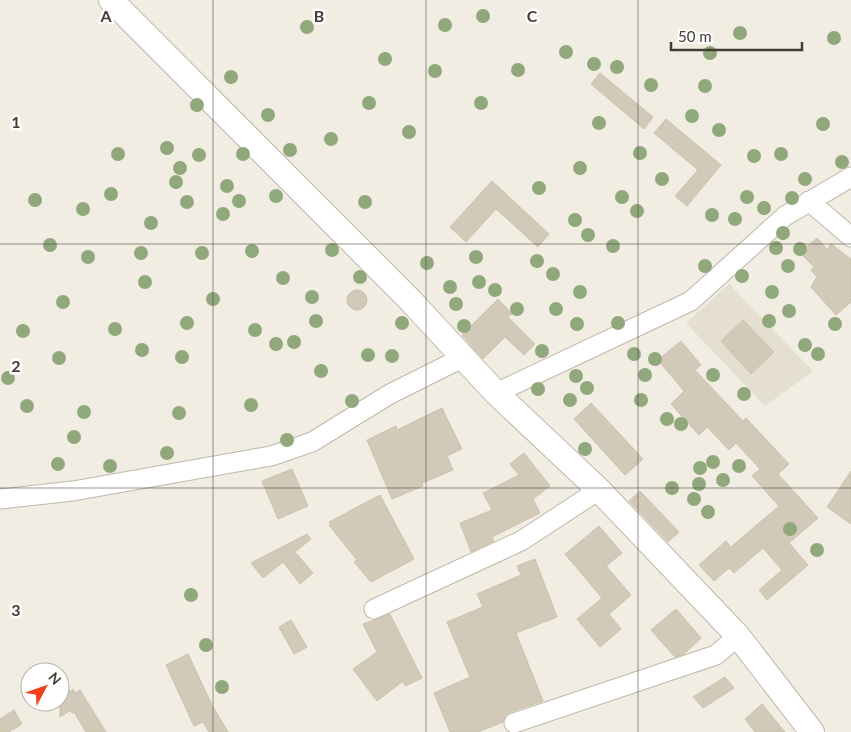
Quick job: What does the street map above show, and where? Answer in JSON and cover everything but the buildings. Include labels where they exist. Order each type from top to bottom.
[{"type":"street","points":[[111,0],[411,301],[496,394],[599,490],[738,636],[812,732]]},
{"type":"street","points":[[496,394],[691,301],[785,216],[851,177]]},
{"type":"street","points":[[809,202],[851,237]]},
{"type":"street","points":[[0,499],[73,491],[271,456],[312,442],[390,394],[462,358]]},
{"type":"street","points":[[374,608],[520,541],[599,490]]},
{"type":"street","points":[[514,723],[716,655],[738,636]]},
{"type":"shaded area","points":[[729,284],[813,371],[765,406],[686,323]]}]
